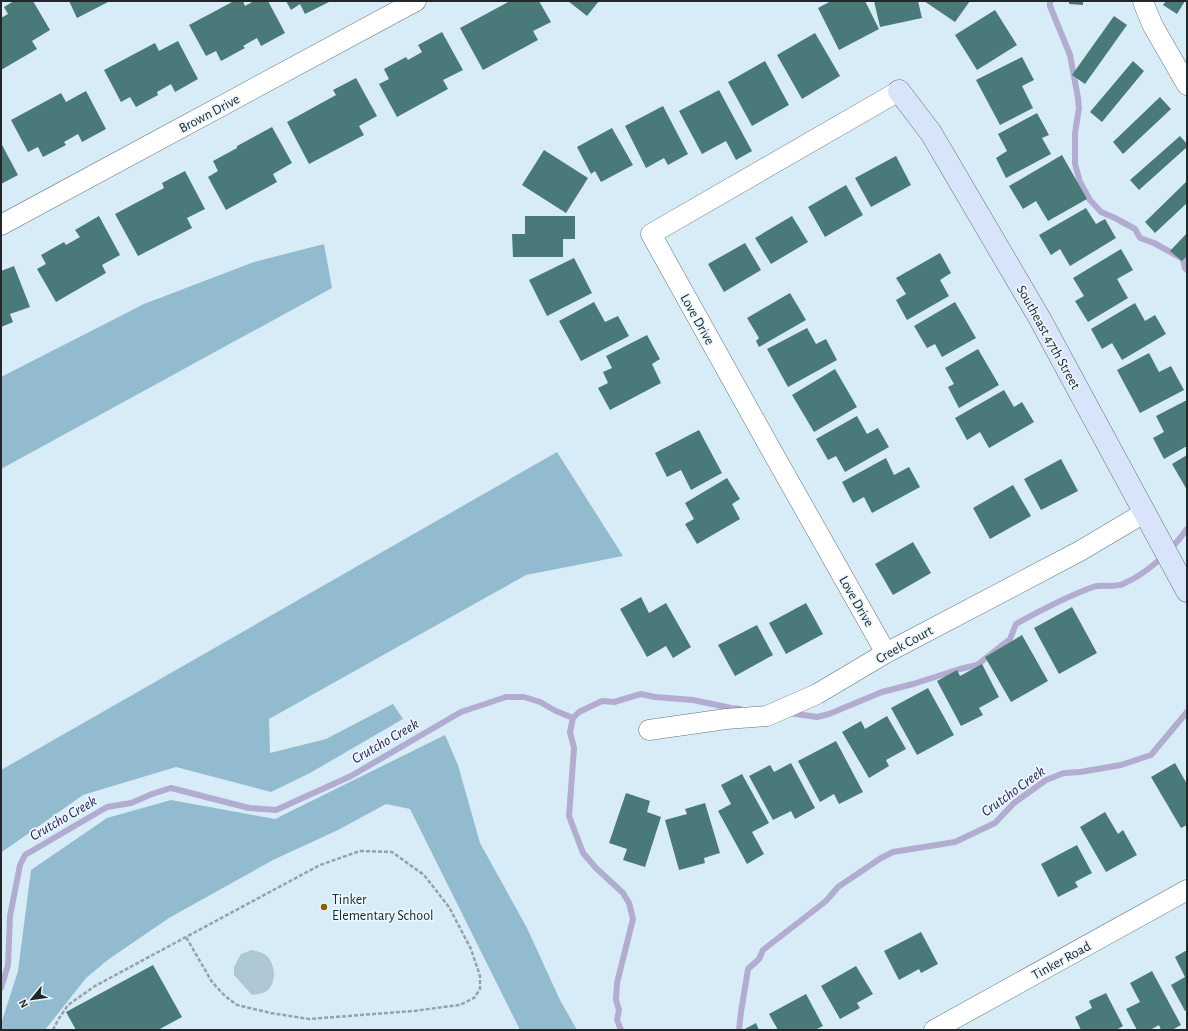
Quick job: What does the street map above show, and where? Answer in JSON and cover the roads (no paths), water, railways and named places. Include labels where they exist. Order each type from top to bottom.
[{"type":"street","name":"Brown Drive","points":[[1,226],[416,1]]},
{"type":"street","points":[[1143,1],[1153,26],[1187,85]]},
{"type":"street","name":"Southeast 47th Street","points":[[899,91],[931,133],[1036,312],[1187,590]]},
{"type":"street","name":"Love Drive","points":[[886,653],[651,234],[899,91]]},
{"type":"street","name":"Creek Court","points":[[649,730],[726,719],[767,716],[818,694],[886,653],[1080,551],[1144,513]]},
{"type":"street","name":"Tinker Road","points":[[934,1030],[1187,890]]},
{"type":"waterway","points":[[1050,1],[1050,6],[1070,55],[1078,98],[1079,108],[1075,133],[1075,164],[1080,182],[1090,200],[1101,212],[1135,229],[1140,238],[1154,243],[1183,259],[1187,270]]},
{"type":"waterway","points":[[789,713],[817,717],[829,714],[882,692],[977,665],[1010,639],[1016,624],[1054,604],[1093,587],[1123,584],[1150,568],[1174,545],[1187,529]]},
{"type":"waterway","points":[[573,718],[579,712],[602,701],[614,702],[641,694],[655,697],[693,700],[740,709]]},
{"type":"waterway","name":"Crutcho Creek","points":[[1,988],[8,965],[10,916],[20,865],[25,855],[107,807],[131,803],[171,788],[249,808],[276,810],[351,776],[461,712],[506,697],[524,697],[540,702],[573,718]]},
{"type":"waterway","name":"Crutcho Creek","points":[[739,1030],[748,969],[759,959],[763,950],[826,901],[838,887],[881,858],[893,852],[955,842],[995,823],[1014,803],[1046,780],[1064,773],[1080,772],[1121,765],[1151,755],[1187,712]]},
{"type":"waterway","name":"Crutcho Creek","points":[[573,718],[570,732],[574,748],[569,816],[583,853],[596,868],[623,893],[629,903],[633,919],[617,983],[616,1000],[619,1010],[617,1020],[621,1030]]},
{"type":"place","name":"Tinker Elementary School","points":[[324,907]]}]
